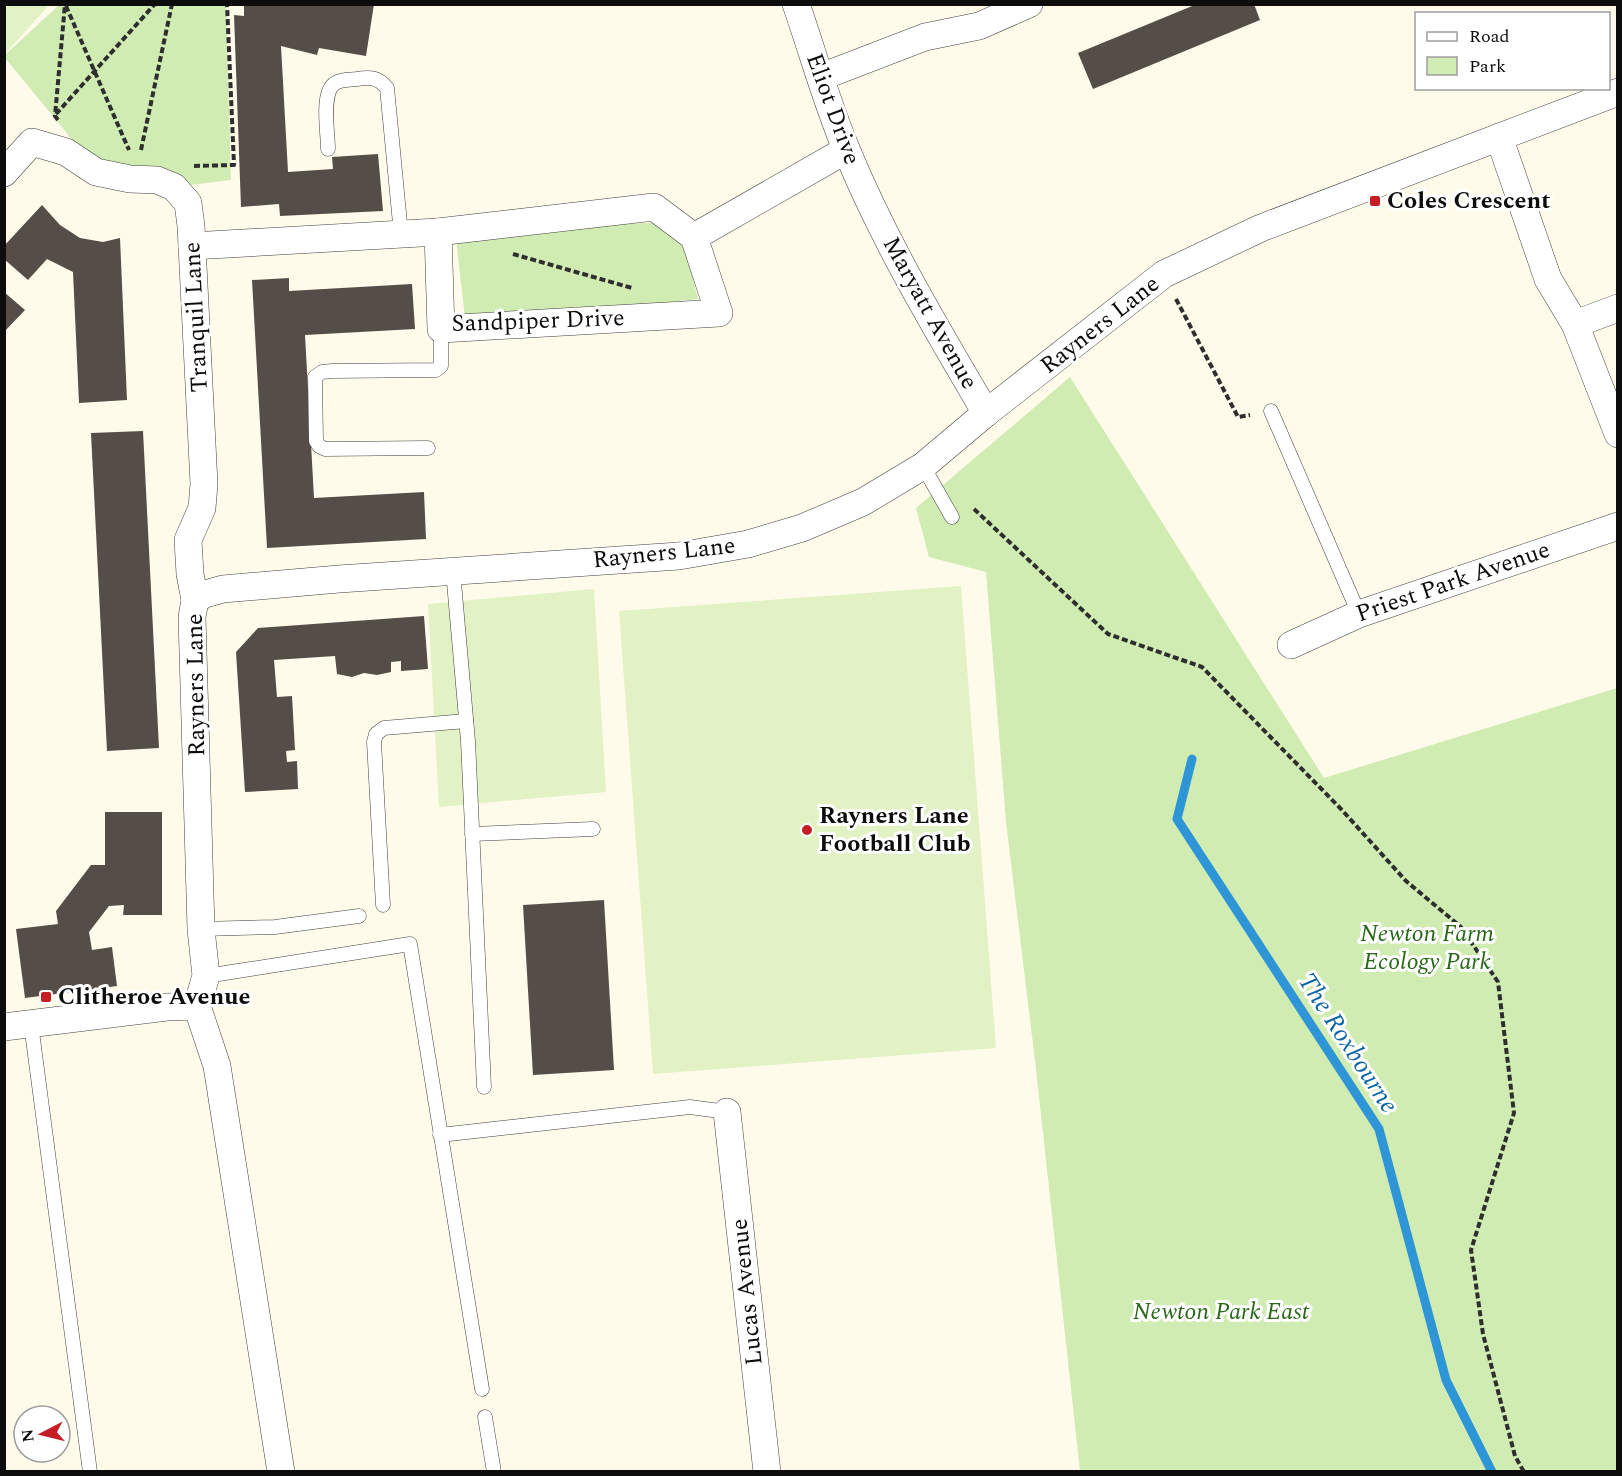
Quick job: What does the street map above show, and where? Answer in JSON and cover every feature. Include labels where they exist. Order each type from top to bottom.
[{"type":"street","name":"Eliot Drive","points":[[796,4],[846,150],[874,212]]},
{"type":"street","points":[[821,77],[925,37],[979,26],[1029,4]]},
{"type":"street","name":"Rayners Lane","points":[[197,1006],[206,976],[201,928],[192,616],[195,600],[205,594],[223,589],[679,556],[748,544],[802,528],[863,502],[923,466],[986,413],[1164,274],[1261,228],[1617,92]]},
{"type":"street","points":[[1499,137],[1548,279],[1575,324],[1617,434]]},
{"type":"street","points":[[4,173],[32,142]]},
{"type":"street","name":"Tranquil Lane","points":[[32,142],[66,152],[96,172],[158,180],[174,187],[188,203],[204,484],[202,508],[188,540],[190,574],[195,600]]},
{"type":"street","points":[[192,246],[438,232],[654,207],[694,237],[846,150]]},
{"type":"street","name":"Maryatt Avenue","points":[[874,212],[927,314],[986,413]]},
{"type":"street","name":"Sandpiper Drive","points":[[438,232],[441,328],[719,313],[694,237]]},
{"type":"street","points":[[1575,324],[1617,308]]},
{"type":"street","name":"Priest Park Avenue","points":[[1292,645],[1359,614],[1617,526]]},
{"type":"street","points":[[4,1027],[167,1007],[197,1006],[217,1066],[281,1472]]},
{"type":"street","name":"Lucas Avenue","points":[[727,1112],[767,1472]]},
{"type":"lane","points":[[328,148],[326,94],[332,84],[368,78],[381,80],[387,88],[401,234]]},
{"type":"lane","points":[[428,448],[325,449],[319,446],[316,441],[315,377],[322,372],[332,371],[436,370],[441,366],[443,356],[441,328]]},
{"type":"lane","points":[[1271,411],[1359,614]]},
{"type":"lane","points":[[923,466],[952,517]]},
{"type":"lane","points":[[453,571],[466,721],[484,1087]]},
{"type":"lane","points":[[383,905],[374,742],[376,734],[384,728],[466,721]]},
{"type":"lane","points":[[472,834],[593,829]]},
{"type":"lane","points":[[201,928],[275,927],[359,916]]},
{"type":"lane","points":[[206,976],[410,944],[482,1389]]},
{"type":"lane","points":[[31,1024],[90,1472]]},
{"type":"lane","points":[[440,1135],[690,1107],[727,1112]]},
{"type":"lane","points":[[485,1417],[494,1472]]},
{"type":"path","points":[[32,142],[155,4]]},
{"type":"path","points":[[139,157],[172,4]]},
{"type":"path","points":[[190,166],[234,165],[227,4]]},
{"type":"path","points":[[65,5],[132,157]]},
{"type":"path","points":[[60,124],[55,116],[65,5]]},
{"type":"path","points":[[506,252],[641,290]]},
{"type":"path","points":[[1164,274],[1238,417],[1271,411]]},
{"type":"path","points":[[971,506],[1108,634],[1202,667],[1341,808],[1406,881],[1461,927],[1498,982],[1514,1113],[1470,1250],[1484,1334],[1515,1456],[1524,1472]]},
{"type":"green space","points":[[4,5],[49,5],[5,54]]},
{"type":"green space","points":[[59,5],[226,5],[231,180],[174,187],[96,172],[5,58],[5,55]]},
{"type":"green space","points":[[679,222],[698,299],[466,326],[455,230]]},
{"type":"green space","name":"Newton Farm Ecology Park","points":[[1070,377],[1324,778],[1617,688],[1617,1471],[1080,1471],[1036,1069],[1006,822],[986,572],[929,557],[916,508]]},
{"type":"green space","name":"Rayners Lane Football Club","points":[[961,586],[996,1048],[653,1074],[619,611]]},
{"type":"green space","points":[[594,589],[606,792],[439,807],[428,604]]},
{"type":"building","points":[[244,4],[374,4],[366,56],[319,48],[317,55],[281,46],[288,172],[333,169],[332,157],[378,154],[383,211],[280,216],[279,204],[241,207],[234,15],[244,16]]},
{"type":"building","points":[[1197,4],[1254,4],[1260,20],[1093,89],[1078,53]]},
{"type":"building","points":[[42,205],[60,225],[80,238],[103,242],[120,238],[127,400],[79,403],[73,272],[47,259],[28,280],[4,259],[4,246]]},
{"type":"building","points":[[289,278],[289,291],[412,284],[415,329],[305,335],[314,498],[424,492],[426,539],[267,548],[252,280]]},
{"type":"building","points":[[4,292],[25,310],[4,332]]},
{"type":"building","points":[[143,431],[159,748],[107,751],[91,433]]},
{"type":"building","points":[[424,616],[428,669],[401,671],[401,661],[391,662],[391,672],[377,675],[364,673],[352,677],[337,674],[335,656],[274,660],[277,697],[292,696],[295,750],[286,751],[287,762],[297,761],[298,789],[245,792],[236,652],[258,628]]},
{"type":"building","points":[[105,812],[162,812],[162,915],[123,915],[124,905],[109,906],[89,932],[92,950],[112,947],[117,986],[25,998],[16,929],[58,924],[56,911],[91,865],[105,865]]},
{"type":"building","points":[[604,900],[614,1070],[533,1075],[523,905]]},
{"type":"waterway","name":"The Roxbourne","points":[[1192,759],[1177,819],[1379,1129],[1446,1380],[1492,1472]]},
{"type":"place","name":"Coles Crescent","points":[[1375,201]]},
{"type":"place","name":"Rayners Lane Football Club","points":[[807,830]]},
{"type":"place","name":"Clitheroe Avenue","points":[[46,997]]},
{"type":"park label","name":"Newton Park East","points":[[1221,1312]]}]
